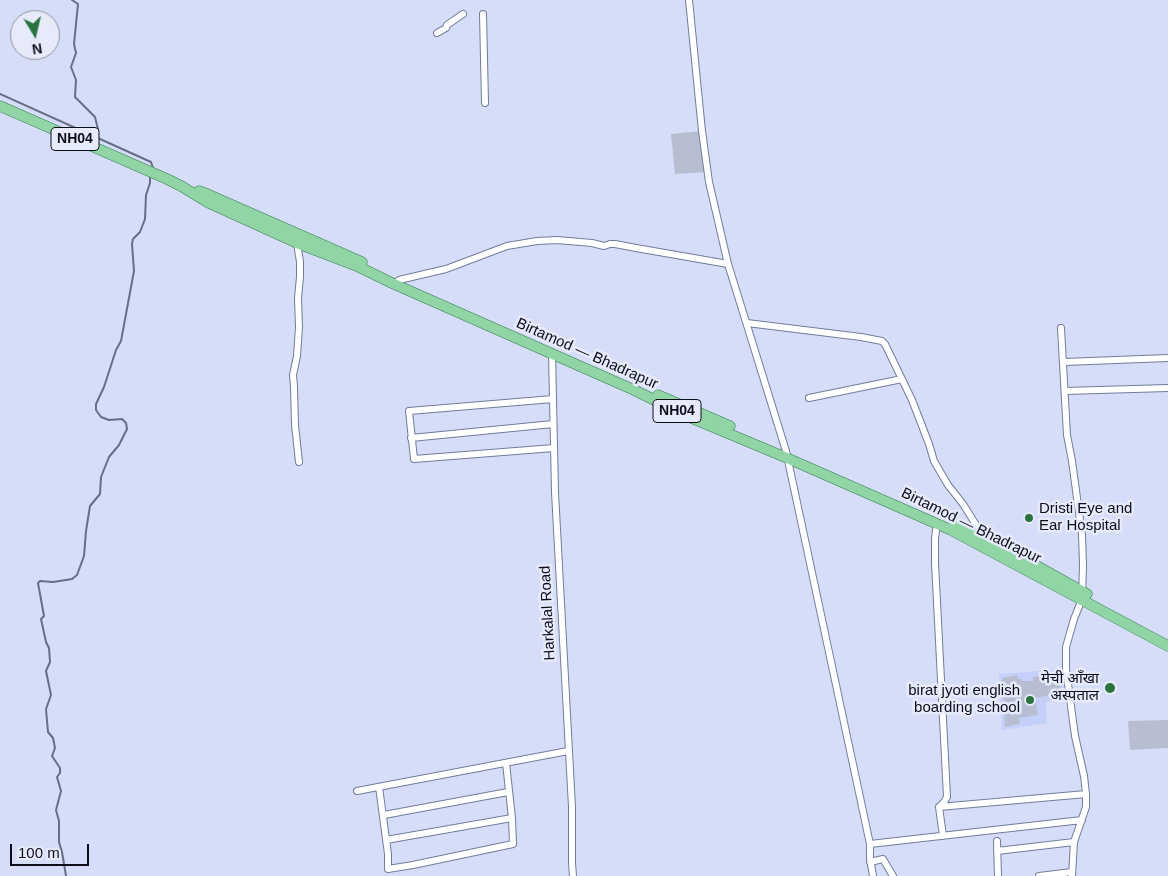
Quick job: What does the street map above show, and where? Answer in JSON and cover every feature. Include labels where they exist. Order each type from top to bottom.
[{"type":"main road","name":"Birtamod — Bhadrapur","points":[[0,106],[152,172],[181,186],[209,203],[297,243],[396,282],[635,388],[689,417],[786,454],[954,524],[977,535],[988,545]]},
{"type":"main road","name":"Birtamod — Bhadrapur","points":[[181,186],[207,194],[359,260],[396,282]]},
{"type":"main road","name":"Birtamod — Bhadrapur","points":[[786,454],[937,524],[988,545],[1168,638]]},
{"type":"main road","name":"Birtamod — Bhadrapur","points":[[1082,595],[1168,646]]},
{"type":"street","points":[[690,0],[707,172],[718,225],[728,264],[786,454],[870,844],[870,862],[873,876]]},
{"type":"street","points":[[437,33],[463,14]]},
{"type":"street","points":[[483,14],[484,103]]},
{"type":"street","points":[[396,282],[446,269],[508,246],[536,241],[558,240],[604,246],[616,244],[728,264]]},
{"type":"street","points":[[297,243],[300,262],[299,327],[297,356],[293,375],[295,426],[299,462]]},
{"type":"street","points":[[747,324],[826,332],[879,340],[885,344],[919,417],[934,461],[978,528],[977,535]]},
{"type":"street","points":[[1039,876],[1072,874],[1074,842],[1086,807],[1084,776],[1075,736],[1066,669],[1066,647],[1082,595],[1084,564],[1082,535],[1067,435],[1061,328]]},
{"type":"street","name":"Harkalal Road","points":[[553,352],[556,521],[572,807],[573,876]]},
{"type":"street","points":[[1064,362],[1168,358]]},
{"type":"street","points":[[809,398],[902,379]]},
{"type":"street","points":[[1065,391],[1168,388]]},
{"type":"street","points":[[553,399],[408,411],[414,459],[554,448]]},
{"type":"street","points":[[411,438],[553,424]]},
{"type":"street","points":[[937,524],[935,563],[947,797],[939,807]]},
{"type":"street","points":[[357,791],[568,751]]},
{"type":"street","points":[[379,787],[384,815],[388,869],[414,865],[513,844],[506,762]]},
{"type":"street","points":[[384,815],[508,792]]},
{"type":"street","points":[[939,807],[1086,794]]},
{"type":"street","points":[[939,807],[943,836]]},
{"type":"street","points":[[386,840],[512,818]]},
{"type":"street","points":[[870,844],[1082,820]]},
{"type":"street","points":[[997,841],[998,876]]},
{"type":"street","points":[[997,850],[1074,842]]},
{"type":"street","points":[[870,862],[883,858],[893,876]]},
{"type":"shaded area","points":[[702,131],[707,172],[675,174],[671,134]]},
{"type":"shaded area","name":"birat jyoti english boarding school","points":[[1068,670],[1074,697],[1046,702],[1047,723],[1002,730],[999,674]]},
{"type":"shaded area","points":[[1017,675],[1017,679],[1022,679],[1022,681],[1033,681],[1033,677],[1059,675],[1061,691],[1035,698],[1038,715],[1019,718],[1020,724],[1005,727],[1002,678]]},
{"type":"shaded area","points":[[1168,720],[1168,748],[1130,750],[1128,721]]},
{"type":"waterway","points":[[72,0],[78,4],[74,44],[76,53],[71,67],[76,80],[75,97],[95,117],[98,129],[95,137]]},
{"type":"waterway","points":[[0,94],[151,162],[153,168]]},
{"type":"waterway","points":[[66,876],[59,842],[59,821],[56,810],[61,791],[57,777],[60,773],[60,768],[52,756],[55,748],[53,738],[48,732],[46,709],[51,695],[46,671],[50,662],[49,648],[41,619],[44,616],[38,583],[40,581],[53,582],[72,579],[77,575],[84,556],[90,506],[100,494],[101,477],[109,457],[119,445],[127,429],[126,423],[122,419],[109,420],[101,417],[96,410],[96,404],[121,341],[134,271],[132,244],[133,239],[140,232],[145,219],[146,195],[150,183],[150,175]]},
{"type":"place","name":"Dristi Eye and Ear Hospital","points":[[1029,518]]},
{"type":"place","name":"मेची आँखा अस्पताल","points":[[1110,688]]},
{"type":"place","name":"birat jyoti english boarding school","points":[[1030,700]]}]
